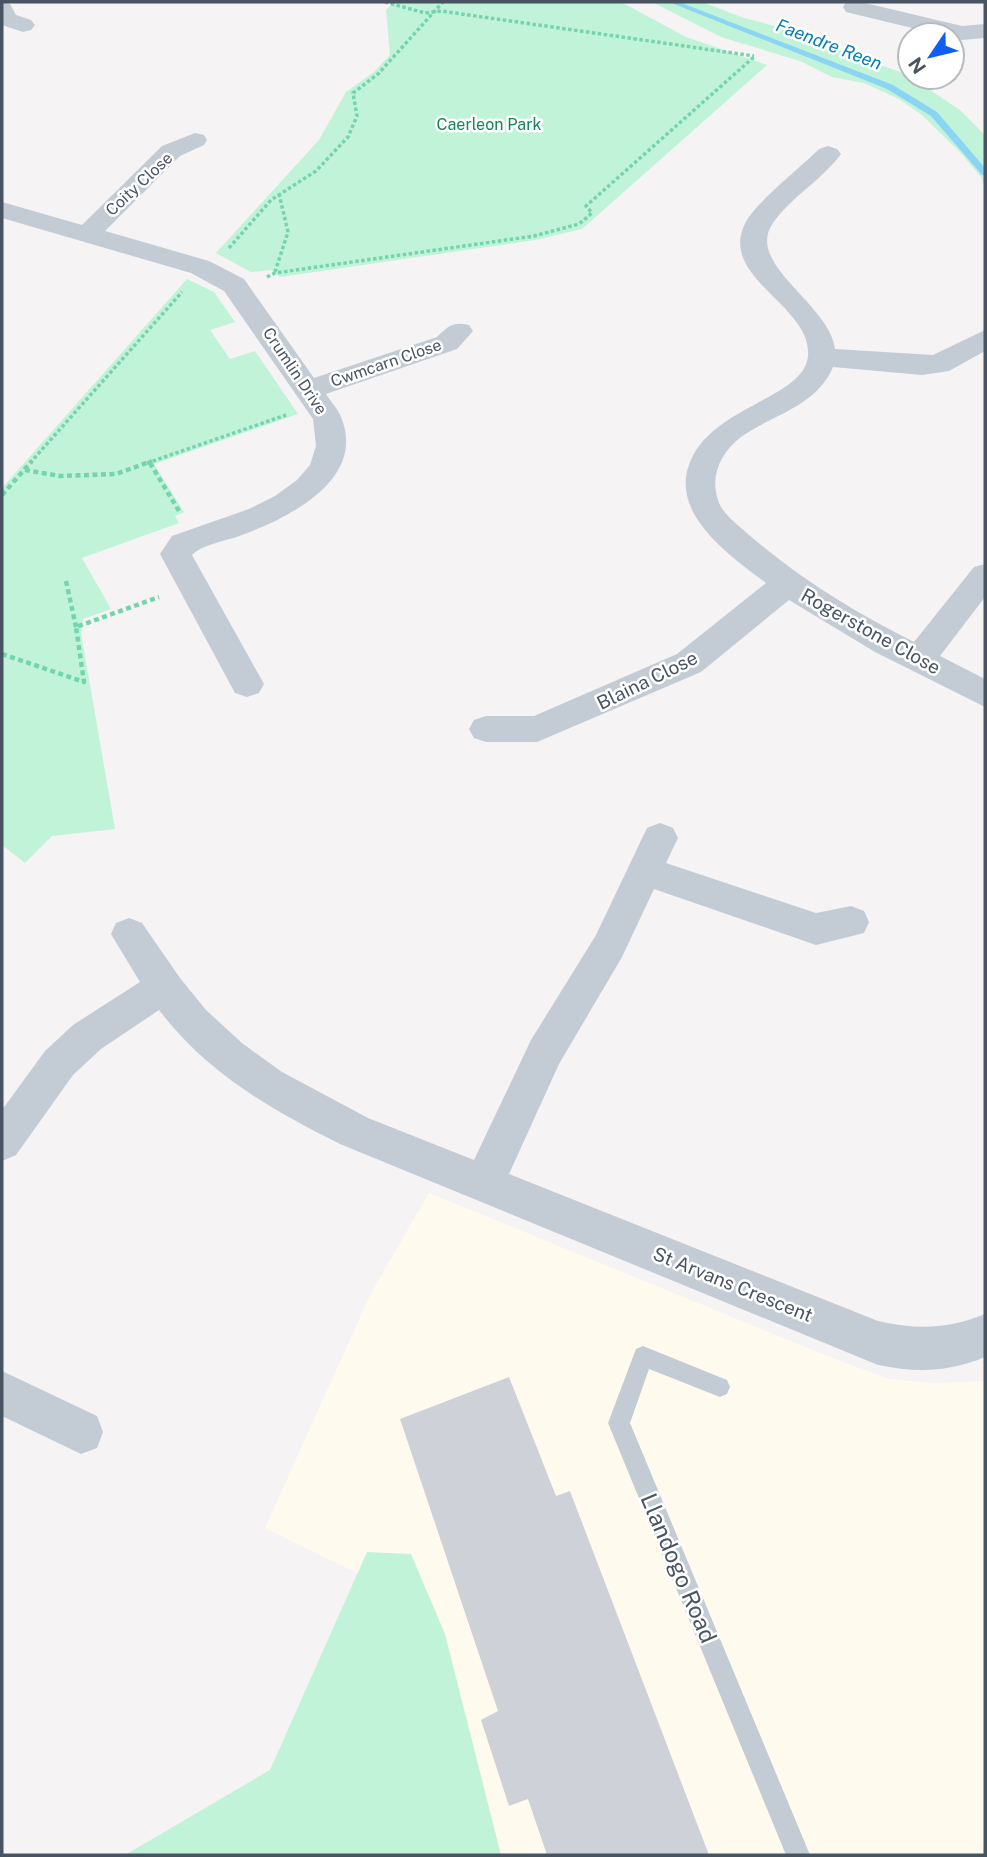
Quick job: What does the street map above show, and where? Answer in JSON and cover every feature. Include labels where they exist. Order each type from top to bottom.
[{"type":"street","points":[[854,7],[962,33],[985,31]]},
{"type":"street","points":[[2,9],[6,19],[23,25]]},
{"type":"street","name":"Coity Close","points":[[88,233],[171,151],[195,140]]},
{"type":"street","points":[[828,154],[759,222],[753,235],[753,247],[769,278],[816,328],[822,357],[922,366],[939,364],[985,339]]},
{"type":"street","name":"Crumlin Drive","points":[[2,210],[201,267],[234,285],[327,418],[333,434],[331,453],[324,471],[309,489],[290,502],[183,544],[176,554],[247,684]]},
{"type":"street","name":"Cwmcarn Close","points":[[309,390],[447,343],[459,331]]},
{"type":"street","name":"Rogerstone Close","points":[[822,357],[816,374],[806,386],[729,431],[711,448],[702,465],[700,483],[704,504],[718,524],[787,584],[840,618],[985,694]]},
{"type":"street","points":[[919,659],[985,575]]},
{"type":"street","name":"Blaina Close","points":[[486,729],[537,729],[689,663],[787,584]]},
{"type":"street","points":[[484,1184],[545,1052],[609,946],[652,855],[816,929],[851,922]]},
{"type":"street","name":"St Arvans Crescent","points":[[129,934],[193,1023],[234,1060],[271,1087],[354,1131],[878,1343],[911,1350],[939,1351],[970,1343],[985,1335]]},
{"type":"street","points":[[2,1142],[60,1063],[87,1037],[164,986]]},
{"type":"street","points":[[2,1393],[81,1432]]},
{"type":"lane","name":"Llandogo Road","points":[[720,1387],[643,1356],[619,1423],[799,1855]]},
{"type":"path","points":[[279,194],[288,232],[275,273],[534,236],[579,224],[592,213],[586,206],[755,56],[425,13],[385,2]]},
{"type":"path","points":[[226,252],[279,194],[316,171],[348,137],[357,116],[353,93],[378,74],[443,2]]},
{"type":"path","points":[[2,495],[188,286]]},
{"type":"path","points":[[24,470],[60,477],[116,474],[288,414]]},
{"type":"path","points":[[150,463],[181,515]]},
{"type":"path","points":[[2,654],[84,682],[66,581]]},
{"type":"path","points":[[76,627],[193,584]]},
{"type":"shaded area","points":[[429,1193],[889,1379],[934,1383],[985,1381],[985,1855],[457,1855],[386,1587],[265,1528],[371,1293]]},
{"type":"green space","name":"Caerleon Park","points":[[394,2],[621,2],[686,37],[767,65],[582,229],[535,240],[280,277],[271,270],[251,272],[216,253],[319,140],[346,92],[374,72],[390,55],[386,10]]},
{"type":"green space","points":[[652,2],[702,2],[744,18],[816,37],[836,49],[896,70],[896,91],[932,91],[960,110],[985,135],[985,187],[981,177],[959,151],[922,115],[899,99],[864,83],[832,77],[800,61],[721,37]]},
{"type":"green space","points":[[187,279],[214,292],[235,322],[210,330],[230,359],[255,351],[298,414],[154,464],[184,512],[175,516],[179,523],[82,558],[111,609],[83,619],[81,633],[115,829],[52,836],[25,863],[2,845],[2,488]]},
{"type":"green space","points":[[367,1552],[411,1554],[445,1634],[501,1855],[125,1855],[270,1770]]},
{"type":"building","points":[[509,1377],[556,1496],[570,1491],[709,1855],[547,1855],[528,1799],[509,1806],[481,1720],[498,1711],[400,1419]]},
{"type":"waterway","name":"Faendre Reen","points":[[673,2],[890,87],[934,114],[985,173]]}]
